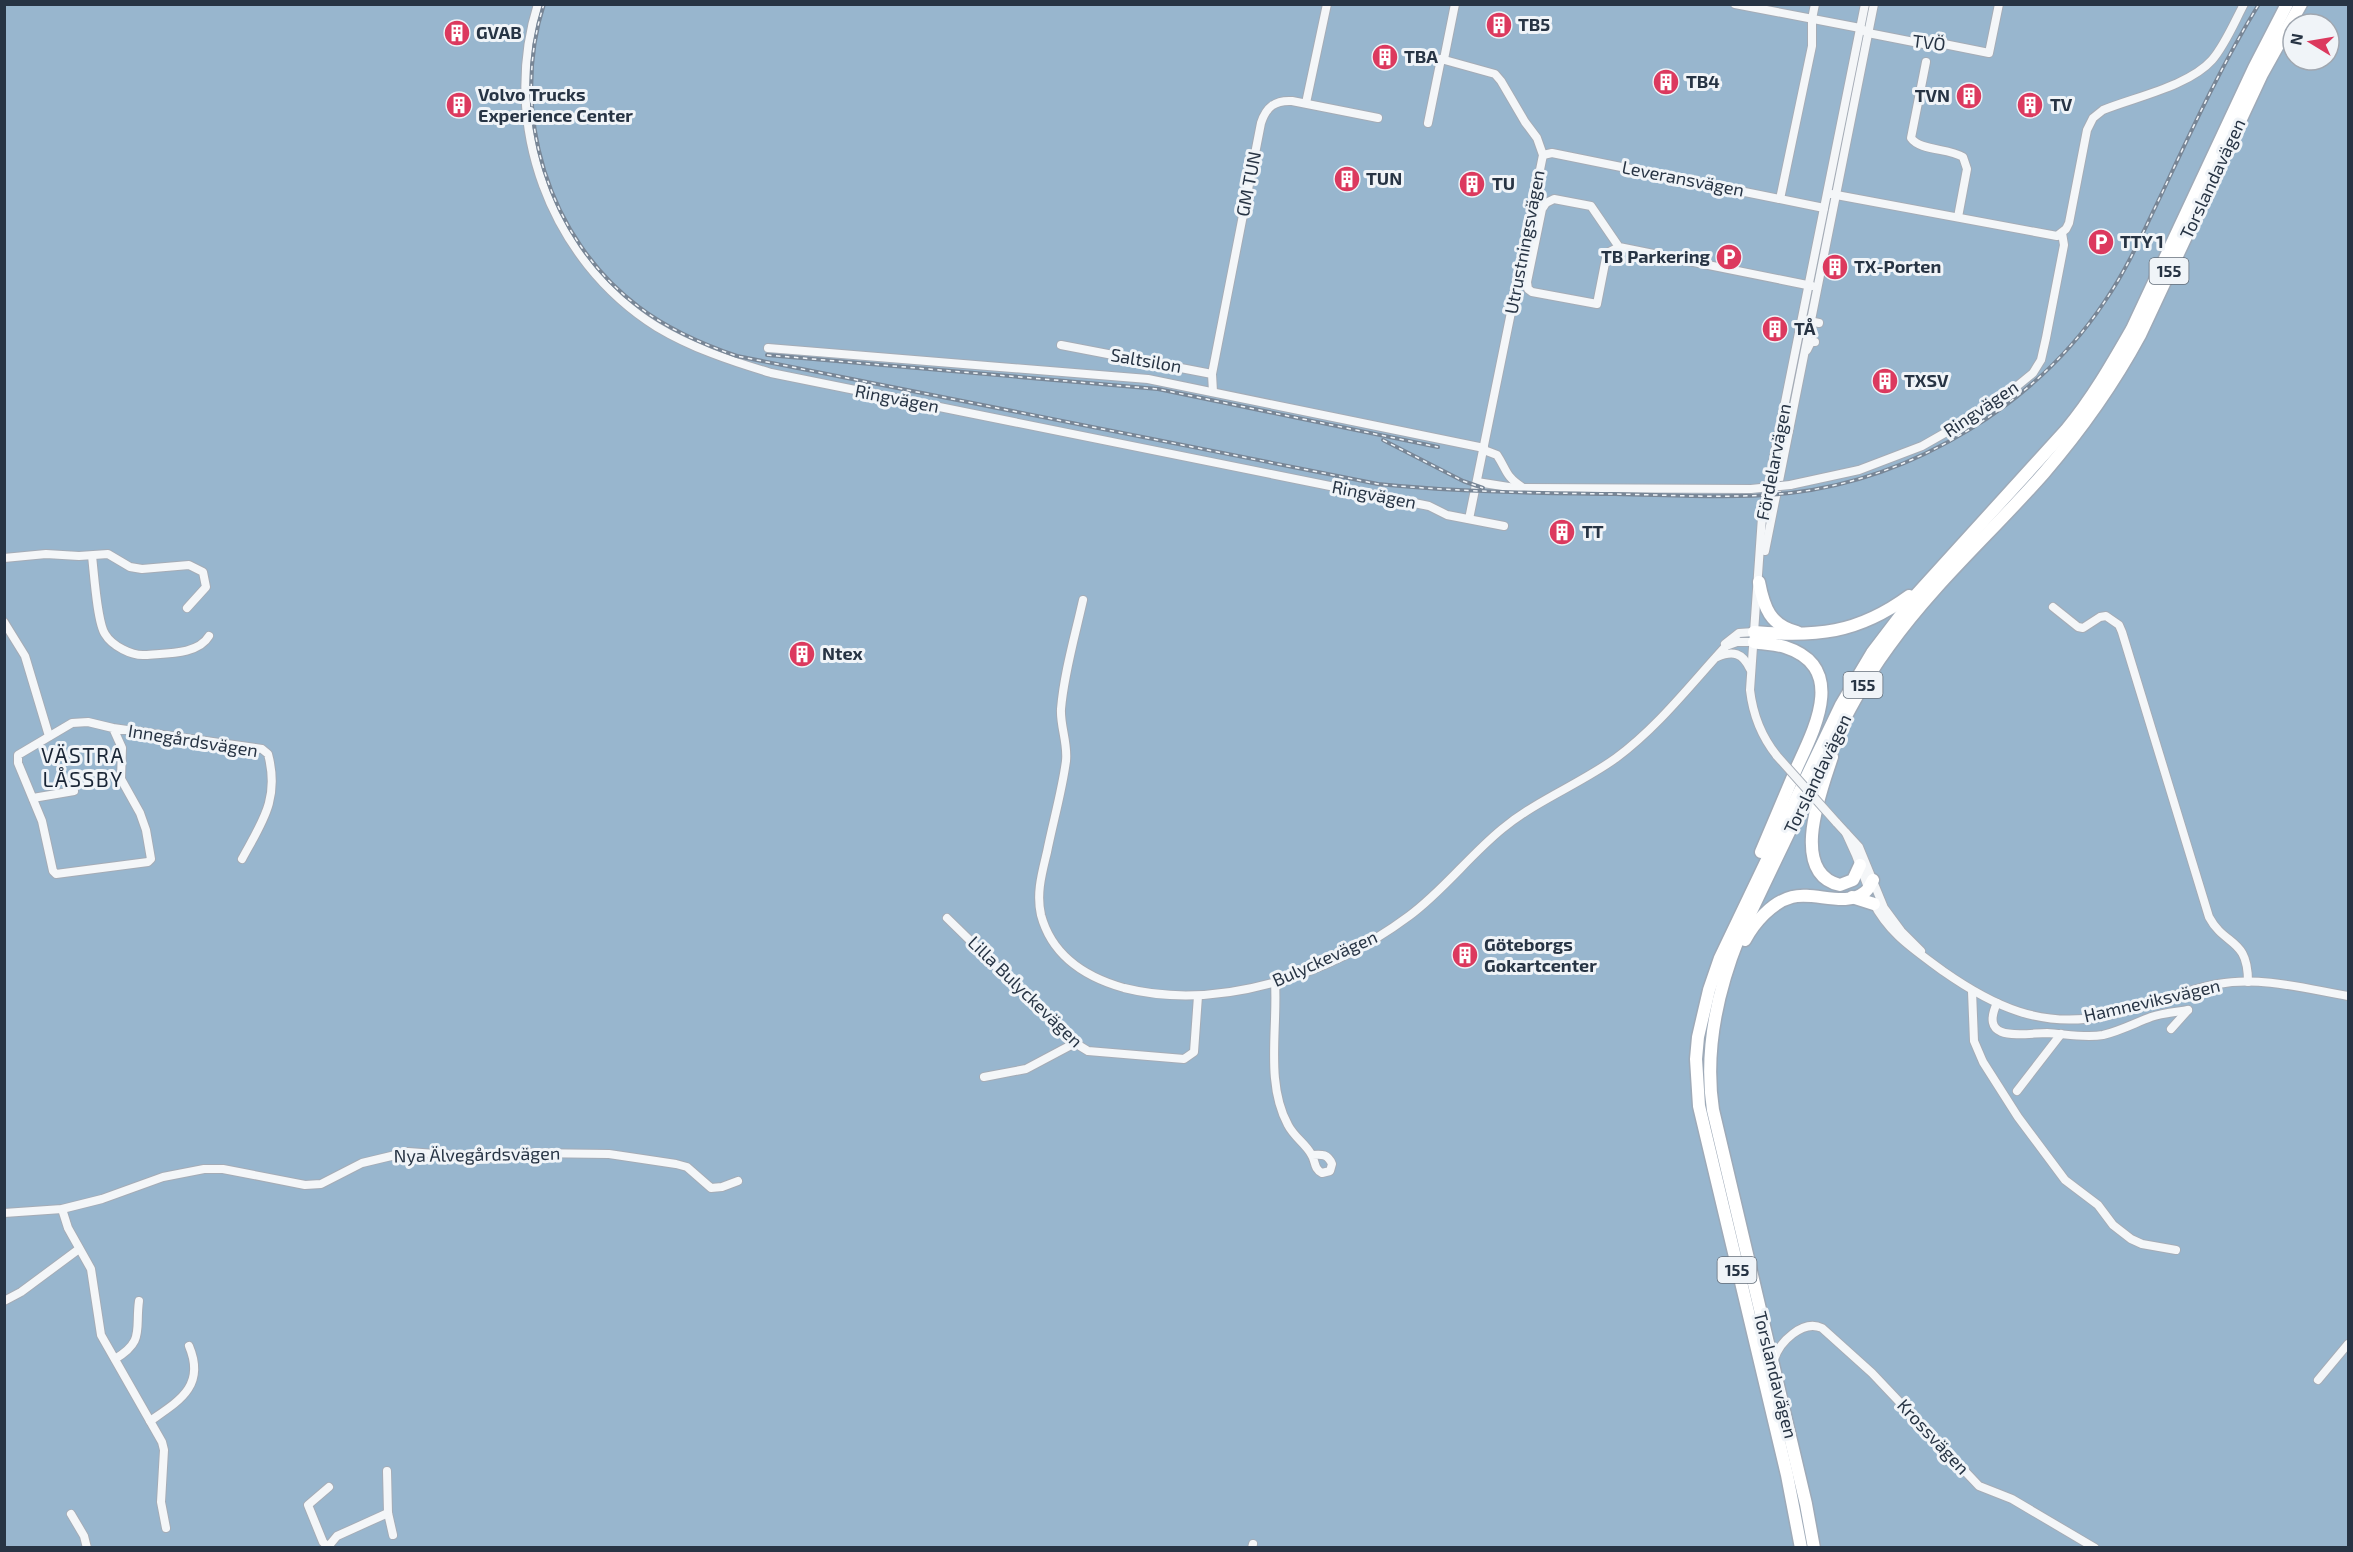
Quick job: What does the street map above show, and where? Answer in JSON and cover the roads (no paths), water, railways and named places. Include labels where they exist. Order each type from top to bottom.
[{"type":"main road","name":"Torslandavägen","points":[[1802,1548],[1699,1106],[1696,1059],[1708,990],[1740,913],[1845,699],[1887,632],[1917,594],[2028,474],[2088,403],[2132,329],[2254,68],[2287,4]]},
{"type":"main road","name":"Torslandavägen","points":[[1814,1548],[1806,1504],[1720,1147],[1711,1099],[1712,1039],[1725,978],[1739,937],[1848,712],[1888,647],[1922,605],[2043,474],[2095,409],[2121,370],[2140,335],[2262,74],[2301,4]]},
{"type":"main road","points":[[1754,637],[1807,635],[1844,630],[1887,612],[1943,567]]},
{"type":"main road","points":[[1759,582],[1763,604],[1771,618],[1783,627],[1807,635]]},
{"type":"main road","points":[[1873,892],[1830,881],[1817,868],[1811,844],[1815,815],[1833,755],[1847,723],[1872,680],[1922,605]]},
{"type":"main road","points":[[1708,990],[1712,969],[1726,933],[1822,705],[1819,679],[1804,657],[1787,647],[1754,637]]},
{"type":"main road","points":[[1845,885],[1856,876],[1860,865]]},
{"type":"main road","points":[[1725,978],[1753,927],[1782,900],[1804,895],[1832,898],[1852,897],[1865,892],[1873,892]]},
{"type":"street","name":"Ringvägen","points":[[538,4],[527,52],[525,102],[531,144],[547,196],[574,248],[599,279],[625,303],[667,333],[706,351],[771,373],[1429,506],[1447,514],[1504,526]]},
{"type":"street","points":[[1306,103],[1327,4]]},
{"type":"street","points":[[1428,123],[1455,4]]},
{"type":"street","name":"TVÖ","points":[[1735,4],[1924,44],[1929,41],[1989,53],[1999,4]]},
{"type":"street","points":[[1780,199],[1811,50],[1815,4]]},
{"type":"street","points":[[1802,330],[1814,286],[1833,194],[1864,31],[1865,4]]},
{"type":"street","points":[[1864,31],[1874,4]]},
{"type":"street","name":"Ringvägen","points":[[1522,487],[1751,489],[1790,485],[1859,470],[1922,446],[1986,410],[2033,373],[2041,360],[2064,244],[2062,233],[2069,223],[2087,130],[2093,118],[2103,110],[2185,79],[2203,68],[2215,56],[2244,4]]},
{"type":"street","name":"Utrustningsvägen","points":[[1442,59],[1495,74],[1537,138],[1543,155],[1478,478]]},
{"type":"street","points":[[1926,62],[1911,138],[1919,145],[1952,152],[1963,157],[1967,169],[1958,218]]},
{"type":"street","name":"GM TUN","points":[[1212,374],[1263,116],[1268,107],[1281,101],[1306,103],[1378,118]]},
{"type":"street","name":"Leveransvägen","points":[[1543,155],[1552,153],[1824,208]]},
{"type":"street","points":[[1809,324],[1815,313],[1814,286],[1824,208],[1833,194]]},
{"type":"street","points":[[1833,194],[2047,235],[2057,236],[2062,233]]},
{"type":"street","points":[[1618,247],[1591,206],[1550,200],[1542,209],[1527,280],[1528,289],[1532,292],[1597,304],[1607,253],[1618,247],[1814,286]]},
{"type":"street","points":[[1814,286],[1815,313]]},
{"type":"street","name":"Fördelarvägen","points":[[1754,637],[1762,517],[1797,342],[1814,286]]},
{"type":"street","name":"Fördelarvägen","points":[[1759,582],[1800,365],[1809,324],[1815,313]]},
{"type":"street","name":"Fördelarvägen","points":[[1797,342],[1802,330],[1809,324]]},
{"type":"street","name":"Fördelarvägen","points":[[1800,365],[1805,360],[1808,346],[1811,342],[1815,342]]},
{"type":"street","name":"Saltsilon","points":[[1061,345],[1212,374]]},
{"type":"street","points":[[768,348],[1149,379],[1484,449],[1497,455],[1504,472],[1522,487]]},
{"type":"street","points":[[1212,374],[1213,392]]},
{"type":"street","points":[[1468,519],[1478,478],[1497,486],[1522,487]]},
{"type":"street","points":[[4,558],[46,554],[92,556],[108,554],[130,567],[142,569],[189,565],[203,572],[206,587],[186,608]]},
{"type":"street","points":[[92,556],[101,622],[105,635],[113,643],[138,656],[196,648],[209,636]]},
{"type":"street","name":"Bulyckevägen","points":[[1083,600],[1061,707],[1066,761],[1039,892],[1042,917],[1058,949],[1075,967],[1093,978],[1116,986],[1151,993],[1198,996],[1237,992],[1275,982],[1342,955],[1411,915],[1503,828],[1526,811],[1596,771],[1633,745],[1662,719],[1719,655],[1733,643],[1754,637]]},
{"type":"street","points":[[2053,607],[2078,627],[2084,628],[2100,617],[2106,616],[2119,625],[2209,917],[2214,927],[2241,950],[2246,963],[2248,982]]},
{"type":"street","points":[[4,622],[25,656],[49,736]]},
{"type":"street","name":"Hamneviksvägen","points":[[1754,637],[1750,690],[1756,721],[1765,740],[1777,756],[1859,847],[1873,892]]},
{"type":"street","points":[[1719,655],[1739,654],[1751,670]]},
{"type":"street","name":"Innegårdsvägen","points":[[113,728],[123,748],[121,779],[135,802],[146,830],[151,855],[148,862],[56,874],[53,871],[42,821],[18,763],[18,755],[72,723],[82,721],[113,728],[262,749],[268,754],[272,782],[269,807],[242,859]]},
{"type":"street","points":[[33,798],[74,791]]},
{"type":"street","name":"Hamneviksvägen","points":[[1846,833],[1873,892],[1901,931],[1932,963],[1972,991],[1997,1004],[2036,1016],[2066,1020],[2104,1016],[2219,984],[2265,982],[2349,996]]},
{"type":"street","name":"Lilla Bulyckevägen","points":[[947,918],[1075,1043],[1088,1051],[1184,1059],[1194,1052],[1198,996]]},
{"type":"street","points":[[1275,982],[1275,1079],[1281,1108],[1299,1142],[1312,1155]]},
{"type":"street","points":[[1972,991],[1974,1041],[1983,1062],[2018,1117],[2065,1180],[2098,1205],[2114,1225],[2131,1239],[2142,1244],[2176,1250]]},
{"type":"street","points":[[1997,1004],[1992,1022],[2001,1032],[2012,1035],[2104,1034],[2152,1017],[2188,1010],[2171,1029]]},
{"type":"street","points":[[2017,1091],[2061,1034]]},
{"type":"street","points":[[984,1077],[1026,1069],[1075,1043]]},
{"type":"street","name":"Nya Älvegårdsvägen","points":[[4,1214],[62,1209],[102,1199],[163,1177],[204,1169],[223,1169],[305,1185],[321,1184],[362,1163],[408,1152],[492,1158],[529,1153],[609,1154],[687,1167],[711,1188],[738,1181]]},
{"type":"street","points":[[62,1209],[68,1228],[91,1269],[101,1335],[164,1450],[161,1502],[166,1528]]},
{"type":"street","points":[[4,1301],[21,1292],[79,1249]]},
{"type":"street","points":[[115,1359],[129,1349],[136,1339],[139,1301]]},
{"type":"street","name":"Krossvägen","points":[[1772,1364],[1776,1353],[1786,1341],[1805,1326],[1814,1325],[1824,1329],[1895,1396],[1979,1486],[2012,1499],[2095,1548]]},
{"type":"street","points":[[1766,1335],[1775,1342],[1786,1341]]},
{"type":"street","points":[[2318,1380],[2349,1344]]},
{"type":"street","points":[[150,1421],[183,1398],[191,1387],[194,1377],[194,1356],[189,1346]]},
{"type":"street","points":[[387,1471],[388,1514],[393,1535]]},
{"type":"street","points":[[329,1487],[308,1505],[327,1547],[337,1536],[388,1514]]},
{"type":"street","points":[[71,1514],[84,1536],[87,1548]]},
{"type":"water","points":[[5,5],[2348,5],[2348,1547],[5,1548]]},
{"type":"railway","points":[[544,4],[534,45],[531,87],[535,129],[544,170],[560,210],[581,246],[607,279],[650,315],[711,346],[737,356],[1378,484],[1496,492],[1724,496],[1790,493],[1836,485],[1882,472],[1926,453],[1968,430],[2008,403],[2044,372],[2077,338],[2122,274],[2208,96],[2259,4]]},
{"type":"railway","points":[[767,355],[1158,389],[1438,447]]},
{"type":"railway","points":[[1383,440],[1463,481],[1483,488]]},
{"type":"place","name":"TB5","points":[[1499,25]]},
{"type":"place","name":"GVAB","points":[[457,33]]},
{"type":"place","name":"TBA","points":[[1385,57]]},
{"type":"place","name":"TB4","points":[[1666,82]]},
{"type":"place","name":"TVN","points":[[1969,96]]},
{"type":"place","name":"Volvo Trucks Experience Center","points":[[459,105]]},
{"type":"place","name":"TV","points":[[2030,105]]},
{"type":"place","name":"TUN","points":[[1347,179]]},
{"type":"place","name":"TU","points":[[1472,184]]},
{"type":"place","name":"TTY 1","points":[[2101,242]]},
{"type":"place","name":"TB Parkering","points":[[1729,257]]},
{"type":"place","name":"TX-Porten","points":[[1835,267]]},
{"type":"place","name":"TÅ","points":[[1775,329]]},
{"type":"place","name":"TXSV","points":[[1885,381]]},
{"type":"place","name":"TT","points":[[1562,532]]},
{"type":"place","name":"Ntex","points":[[802,654]]},
{"type":"place","name":"Göteborgs Gokartcenter","points":[[1465,955]]},
{"type":"district","name":"VÄSTRA LÅSSBY","points":[[83,768]]}]
